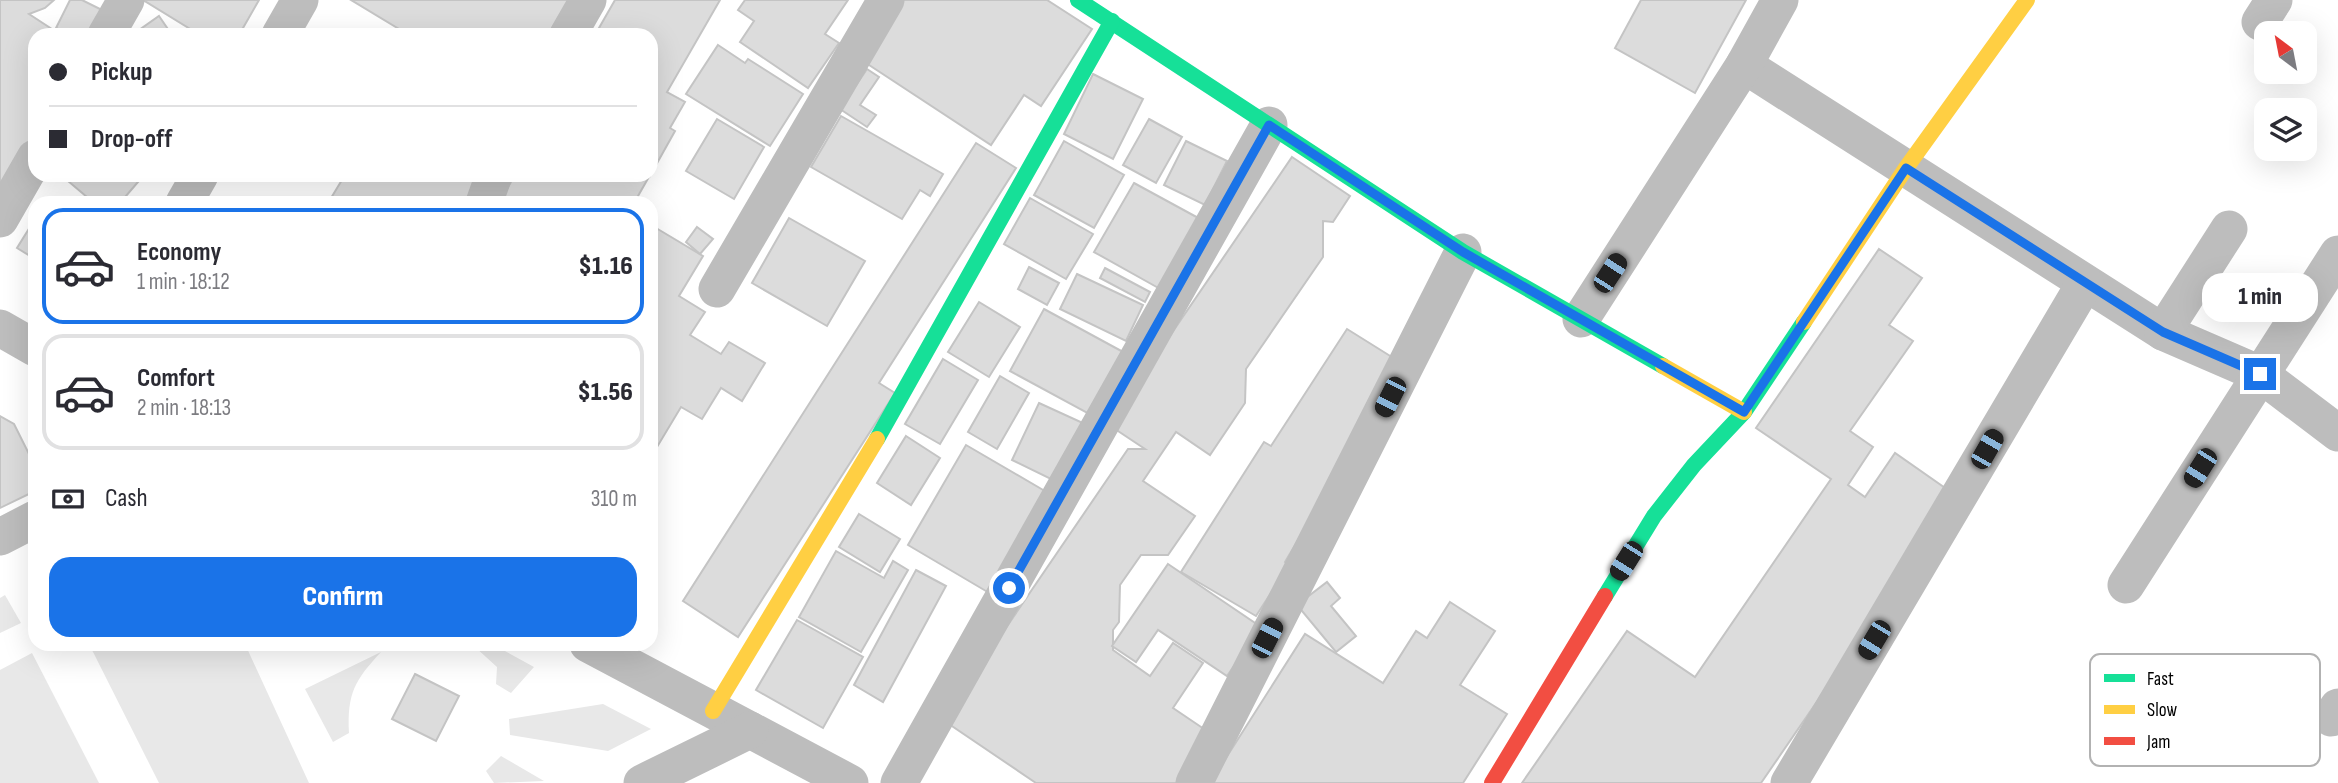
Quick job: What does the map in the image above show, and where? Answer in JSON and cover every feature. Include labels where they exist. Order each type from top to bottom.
[{"type":"street","points":[[110,28],[126,0]]},
{"type":"street","points":[[284,28],[300,0]]},
{"type":"street","points":[[572,28],[588,0]]},
{"type":"street","points":[[718,289],[886,0]]},
{"type":"street","points":[[1078,0],[1463,252],[1744,412]]},
{"type":"street","points":[[1581,319],[1744,65],[1780,0]]},
{"type":"street","points":[[1492,783],[1654,516],[1694,465],[1744,412],[1906,168],[2027,0]]},
{"type":"street","points":[[713,711],[913,380],[1112,21]]},
{"type":"street","points":[[1744,65],[2163,332],[2260,374],[2338,433]]},
{"type":"street","points":[[899,783],[1269,125]]},
{"type":"street","points":[[0,219],[28,170]]},
{"type":"street","points":[[2163,332],[2229,229]]},
{"type":"street","points":[[1194,783],[1463,252]]},
{"type":"street","points":[[2126,585],[2338,254]]},
{"type":"street","points":[[1789,783],[2085,283]]},
{"type":"street","points":[[0,328],[28,344]]},
{"type":"street","points":[[0,537],[28,523]]},
{"type":"street","points":[[601,651],[850,783]]},
{"type":"street","points":[[642,783],[750,730]]},
{"type":"shaded area","points":[[5,595],[21,623],[0,633],[0,598]]},
{"type":"shaded area","points":[[93,651],[248,651],[309,783],[159,783]]},
{"type":"shaded area","points":[[479,651],[505,651],[534,667],[511,693],[496,684],[497,667]]},
{"type":"shaded area","points":[[381,652],[354,688],[349,733],[333,742],[305,689]]},
{"type":"shaded area","points":[[32,653],[99,783],[0,783],[0,670]]},
{"type":"shaded area","points":[[603,704],[651,729],[608,751],[510,735],[509,719]]},
{"type":"shaded area","points":[[501,756],[544,781],[494,783],[486,771]]},
{"type":"building","points":[[0,0],[54,0],[45,8],[29,14],[50,28],[28,28],[28,149],[0,192]]},
{"type":"building","points":[[70,0],[82,0],[102,10],[93,28],[56,28]]},
{"type":"building","points":[[143,0],[259,0],[243,28],[189,28]]},
{"type":"building","points":[[351,0],[569,0],[552,28],[397,28]]},
{"type":"building","points":[[615,0],[720,0],[667,92],[685,102],[670,128],[675,131],[658,161],[658,28],[599,28]]},
{"type":"building","points":[[745,0],[848,0],[825,34],[839,43],[808,88],[740,42],[754,21],[738,10]]},
{"type":"building","points":[[902,0],[1047,0],[1092,29],[1041,106],[1024,95],[991,145],[863,61]]},
{"type":"building","points":[[1641,0],[1746,0],[1695,93],[1615,48]]},
{"type":"building","points":[[159,16],[167,28],[142,28]]},
{"type":"building","points":[[718,45],[745,63],[748,59],[803,94],[770,146],[686,94]]},
{"type":"building","points":[[867,69],[879,77],[860,105],[876,115],[867,127],[840,109]]},
{"type":"building","points":[[1093,74],[1143,99],[1113,159],[1064,134]]},
{"type":"building","points":[[841,116],[943,174],[930,196],[920,190],[902,219],[811,167]]},
{"type":"building","points":[[717,119],[764,147],[734,199],[686,171]]},
{"type":"building","points":[[1149,119],[1182,137],[1156,183],[1123,165]]},
{"type":"building","points":[[1064,141],[1124,175],[1094,228],[1034,195]]},
{"type":"building","points":[[1186,141],[1227,161],[1205,205],[1164,185]]},
{"type":"building","points":[[976,143],[1016,168],[879,383],[895,393],[738,637],[683,601]]},
{"type":"building","points":[[1292,157],[1350,196],[1333,222],[1323,221],[1323,257],[1246,369],[1245,403],[1210,455],[1176,432],[1143,481],[1195,516],[1168,555],[1141,555],[1120,585],[1119,622],[1113,630],[1113,650],[1150,676],[1173,643],[1203,663],[1173,708],[1210,733],[1186,783],[1036,783],[943,720],[1128,449],[1145,449],[1109,425]]},
{"type":"building","points":[[69,182],[138,182],[126,196],[86,196]]},
{"type":"building","points":[[341,182],[482,182],[473,196],[332,196]]},
{"type":"building","points":[[511,182],[646,182],[638,196],[503,196]]},
{"type":"building","points":[[1134,183],[1202,220],[1162,290],[1094,252]]},
{"type":"building","points":[[1030,198],[1093,234],[1066,279],[1004,244]]},
{"type":"building","points":[[789,218],[865,261],[827,326],[752,283]]},
{"type":"building","points":[[697,227],[713,239],[700,254],[686,242]]},
{"type":"building","points":[[658,229],[703,256],[679,296],[705,312],[690,335],[721,354],[729,342],[765,363],[742,401],[721,388],[702,419],[681,407],[658,445]]},
{"type":"building","points":[[28,230],[28,255],[17,248]]},
{"type":"building","points":[[1879,249],[1922,278],[1889,325],[1913,341],[1850,431],[1873,447],[1848,485],[1865,497],[1895,453],[1958,497],[1761,783],[1522,783],[1627,631],[1695,677],[1831,479],[1756,428]]},
{"type":"building","points":[[1029,267],[1059,283],[1047,305],[1018,289]]},
{"type":"building","points":[[1105,268],[1150,292],[1145,302],[1100,278]]},
{"type":"building","points":[[1077,274],[1143,305],[1126,341],[1060,309]]},
{"type":"building","points":[[979,302],[1020,327],[989,377],[948,352]]},
{"type":"building","points":[[1044,309],[1125,353],[1091,415],[1010,371]]},
{"type":"building","points":[[1347,329],[1403,364],[1285,562],[1289,565],[1256,616],[1181,572],[1264,442],[1271,446]]},
{"type":"building","points":[[943,359],[978,380],[940,444],[905,424]]},
{"type":"building","points":[[1000,376],[1029,393],[997,449],[968,432]]},
{"type":"building","points":[[1039,403],[1085,424],[1057,482],[1012,460]]},
{"type":"building","points":[[0,416],[14,424],[28,452],[28,494],[0,508]]},
{"type":"building","points":[[906,436],[940,458],[911,505],[877,483]]},
{"type":"building","points":[[966,445],[1050,494],[991,594],[908,545]]},
{"type":"building","points":[[859,514],[900,539],[880,572],[839,547]]},
{"type":"building","points":[[836,551],[884,578],[893,561],[908,570],[861,652],[799,617]]},
{"type":"building","points":[[1168,564],[1261,627],[1227,676],[1158,630],[1136,662],[1112,646]]},
{"type":"building","points":[[916,570],[946,586],[883,702],[854,685]]},
{"type":"building","points":[[1327,582],[1340,598],[1331,606],[1356,636],[1336,652],[1297,605]]},
{"type":"building","points":[[1450,602],[1495,631],[1460,685],[1507,714],[1463,783],[1210,783],[1305,634],[1383,683],[1416,631],[1427,638]]},
{"type":"building","points":[[797,620],[863,657],[823,728],[756,690]]},
{"type":"building","points":[[415,674],[459,696],[436,741],[392,719]]},
{"type":"traffic: fast","points":[[1078,0],[1463,252],[1663,366]]},
{"type":"traffic: fast","points":[[877,439],[1112,21]]},
{"type":"traffic: fast","points":[[1605,596],[1654,516],[1694,465],[1744,412],[1804,322]]},
{"type":"traffic: slow","points":[[1804,322],[1906,168],[2027,0]]},
{"type":"traffic: slow","points":[[1663,366],[1744,412]]},
{"type":"traffic: slow","points":[[713,711],[877,439]]},
{"type":"traffic: jam","points":[[1492,783],[1605,596]]},
{"type":"route","points":[[1009,588],[1269,125],[1463,252],[1744,412],[1906,168],[2163,332],[2260,374]]}]
